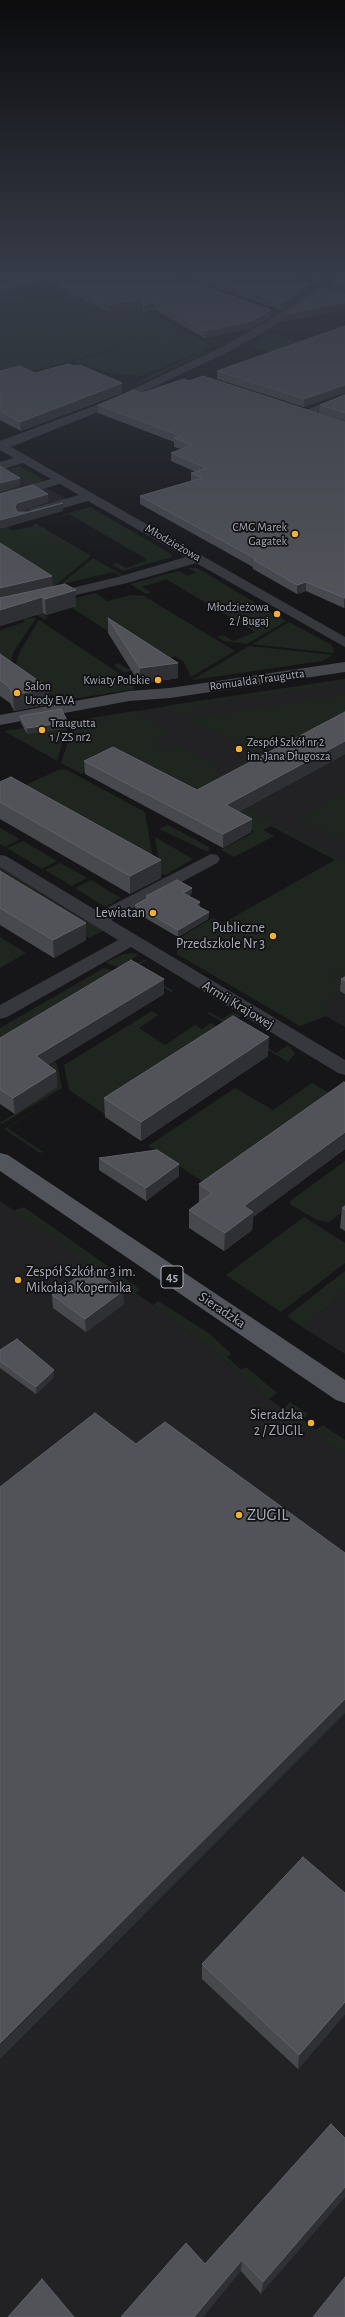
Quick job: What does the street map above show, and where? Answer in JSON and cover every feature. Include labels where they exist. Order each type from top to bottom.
[{"type":"main road","name":"Sieradzka","points":[[0,1160],[345,1393]]},
{"type":"street","points":[[1,445],[107,405],[163,379]]},
{"type":"street","points":[[305,412],[345,398]]},
{"type":"street","points":[[291,408],[325,420]]},
{"type":"street","name":"Młodzieżowa","points":[[1,445],[345,643]]},
{"type":"street","points":[[0,466],[25,459]]},
{"type":"street","points":[[0,497],[62,480]]},
{"type":"street","points":[[31,520],[23,516],[90,496]]},
{"type":"street","points":[[0,502],[12,509]]},
{"type":"street","points":[[0,609],[129,578],[198,558]]},
{"type":"street","points":[[0,594],[17,605]]},
{"type":"street","name":"Romualda Traugutta","points":[[1,720],[129,696],[170,693],[345,667]]},
{"type":"street","points":[[99,919],[211,859]]},
{"type":"street","name":"Armii Krajowej","points":[[0,860],[345,1069]]},
{"type":"street","points":[[0,1013],[131,940]]},
{"type":"shaded area","points":[[143,379],[149,379],[139,384],[135,383]]},
{"type":"shaded area","points":[[0,461],[8,469],[69,500],[25,513],[17,509],[0,514]]},
{"type":"shaded area","points":[[19,466],[44,480],[35,484],[7,469]]},
{"type":"shaded area","points":[[90,507],[171,554],[172,557],[123,571],[112,565],[118,563],[126,568],[148,560],[69,514],[46,520]]},
{"type":"shaded area","points":[[35,523],[91,556],[52,588],[0,557],[0,529],[14,525],[8,528],[13,531],[33,526]]},
{"type":"shaded area","points":[[93,558],[124,576],[121,577],[114,572],[61,584]]},
{"type":"shaded area","points":[[188,568],[197,568],[286,621],[247,644],[224,641],[217,637],[223,635],[233,641],[255,632],[166,579],[142,587],[151,592],[146,594],[130,584],[179,571],[187,576],[196,573]]},
{"type":"shaded area","points":[[95,593],[108,601],[131,595],[144,596],[235,651],[191,677],[183,661],[175,656],[124,673],[114,665],[118,663],[128,669],[153,660],[66,604],[41,612],[49,618],[44,619],[38,616],[34,609]]},
{"type":"shaded area","points":[[36,618],[14,651],[10,665],[0,658],[0,630],[25,622],[23,620]]},
{"type":"shaded area","points":[[39,620],[126,678],[135,689],[60,701],[15,668],[20,651]]},
{"type":"shaded area","points":[[289,622],[332,645],[334,653],[252,644]]},
{"type":"shaded area","points":[[249,646],[333,655],[322,661],[192,680]]},
{"type":"shaded area","name":"Zespół Szkół nr 2 im. Jana Długosza","points":[[345,679],[345,1027],[326,1016],[300,1026],[178,949],[339,858],[78,720]]},
{"type":"shaded area","points":[[345,679],[345,683],[194,706],[190,713],[181,714],[165,706]]},
{"type":"shaded area","points":[[345,694],[345,715],[274,751],[271,749],[254,753],[189,719]]},
{"type":"shaded area","name":"Publiczne Przedszkole Nr 3","points":[[134,711],[173,732],[151,743],[167,751],[179,746],[220,768],[214,771],[219,774],[214,777],[218,779],[217,793],[345,861],[345,978],[335,972],[331,975],[345,983],[334,990],[340,993],[317,1008],[328,1014],[326,1016],[300,1026],[177,954],[179,938],[213,918],[223,923],[335,860],[271,826],[263,830],[274,836],[234,857],[221,850],[254,832],[114,759],[82,774],[61,763],[75,721]]},
{"type":"shaded area","points":[[24,728],[27,734],[67,728],[57,761],[4,731]]},
{"type":"shaded area","points":[[65,769],[145,812],[154,867],[0,797],[58,770]]},
{"type":"shaded area","points":[[345,791],[345,841],[299,818]]},
{"type":"shaded area","points":[[168,825],[209,847],[209,851],[206,851],[159,829]]},
{"type":"shaded area","points":[[0,828],[20,839],[5,847],[0,844]]},
{"type":"shaded area","points":[[155,837],[193,859],[165,875],[161,874]]},
{"type":"shaded area","points":[[23,841],[57,861],[42,869],[7,848]]},
{"type":"shaded area","points":[[60,863],[87,878],[72,886],[45,870]]},
{"type":"shaded area","points":[[0,867],[105,930],[89,938],[0,885]]},
{"type":"shaded area","points":[[91,880],[121,898],[105,907],[75,888]]},
{"type":"shaded area","points":[[0,937],[26,953],[0,968]]},
{"type":"shaded area","points":[[134,953],[139,955],[126,962],[132,966],[146,959],[147,960],[135,967],[173,991],[171,992],[134,970],[111,965],[106,962],[124,954]]},
{"type":"shaded area","points":[[104,968],[128,974],[0,1050],[0,1028]]},
{"type":"shaded area","points":[[152,1011],[158,1015],[139,1028],[165,1045],[195,1025],[202,1029],[211,1023],[231,1035],[106,1115],[69,1090],[64,1065]]},
{"type":"shaded area","points":[[209,1012],[222,1019],[234,1012],[241,1016],[229,1024],[276,1053],[288,1045],[295,1054],[288,1062],[207,1013]]},
{"type":"shaded area","points":[[54,1062],[57,1064],[62,1088],[2,1124],[0,1123],[57,1087],[37,1073]]},
{"type":"shaded area","points":[[312,1083],[341,1100],[213,1188],[148,1146],[235,1088],[273,1110]]},
{"type":"shaded area","points":[[63,1094],[7,1128],[43,1152],[40,1153],[4,1129]]},
{"type":"shaded area","points":[[345,1161],[345,1210],[329,1222],[317,1220],[290,1204],[290,1201]]},
{"type":"shaded area","points":[[0,1201],[153,1305],[211,1348],[269,1399],[345,1455],[345,2317],[0,2317]]},
{"type":"shaded area","points":[[24,1207],[140,1289],[135,1294],[13,1211]]},
{"type":"shaded area","points":[[304,1217],[345,1243],[345,1263],[281,1312],[226,1275]]},
{"type":"shaded area","points":[[345,1271],[345,1293],[302,1327],[287,1316]]},
{"type":"shaded area","points":[[345,1293],[345,1354],[302,1327]]},
{"type":"shaded area","points":[[158,1301],[210,1334],[231,1354],[227,1357],[241,1370],[246,1367],[277,1393],[269,1399],[211,1348],[153,1305]]},
{"type":"shaded area","points":[[290,1402],[308,1414],[303,1420],[316,1430],[323,1425],[345,1440],[345,1455],[282,1410]]},
{"type":"building","points":[[0,379],[113,379],[122,383],[20,422],[0,411]]},
{"type":"building","points":[[184,379],[189,381],[194,379],[213,379],[345,422],[345,598],[306,582],[297,585],[254,560],[256,559],[140,496],[202,478],[191,473],[207,468],[171,453],[192,445],[174,438],[181,436],[98,405],[134,390],[142,393]]},
{"type":"building","points":[[242,379],[345,379],[345,385],[304,399]]},
{"type":"building","points":[[345,395],[345,413],[320,405]]},
{"type":"building","points":[[0,466],[20,478],[0,483]]},
{"type":"building","points":[[33,485],[48,494],[17,503],[15,507],[17,512],[28,512],[63,503],[0,520],[0,494]]},
{"type":"building","points":[[0,543],[52,576],[0,588]]},
{"type":"building","points":[[65,584],[76,590],[45,599],[42,597],[0,610],[0,598]]},
{"type":"building","points":[[108,618],[178,663],[140,668]]},
{"type":"building","points":[[0,654],[49,688],[13,695],[9,687],[0,680]]},
{"type":"building","points":[[61,709],[68,722],[27,728],[20,716]]},
{"type":"building","points":[[345,712],[345,741],[226,805],[252,819],[223,834],[84,761],[113,747],[197,790]]},
{"type":"building","points":[[11,777],[161,860],[130,876],[0,802],[0,782]]},
{"type":"building","points":[[0,871],[86,923],[53,940],[0,908]]},
{"type":"building","points":[[177,880],[192,888],[183,893],[200,902],[196,905],[209,912],[178,930],[135,905],[148,898],[146,896]]},
{"type":"building","points":[[131,960],[164,979],[36,1056],[56,1071],[13,1098],[0,1089],[0,1038]]},
{"type":"building","points":[[233,1016],[269,1037],[141,1122],[104,1098]]},
{"type":"building","points":[[344,1082],[345,1132],[244,1206],[253,1212],[225,1233],[189,1210],[212,1193],[199,1184]]},
{"type":"building","points":[[157,1150],[179,1164],[146,1188],[99,1158]]},
{"type":"building","points":[[90,1268],[123,1291],[85,1319],[52,1295]]},
{"type":"building","points":[[17,1339],[54,1370],[36,1387],[0,1361],[0,1350]]},
{"type":"building","points":[[95,1413],[136,1444],[165,1422],[345,1553],[345,1699],[0,2043],[0,1487]]},
{"type":"building","points":[[303,1857],[345,1893],[345,2002],[299,2055],[202,1964]]},
{"type":"building","points":[[331,2124],[345,2138],[345,2187],[263,2282],[242,2260],[194,2317],[121,2317],[186,2243],[205,2264]]},
{"type":"building","points":[[345,2277],[345,2317],[313,2317]]},
{"type":"building","points":[[42,2279],[74,2317],[8,2317]]},
{"type":"place","name":"CMG Marek Gagatek","points":[[295,534]]},
{"type":"place","name":"Młodzieżowa 2 / Bugaj","points":[[277,614]]},
{"type":"place","name":"Kwiaty Polskie","points":[[158,680]]},
{"type":"place","name":"Salon Urody EVA","points":[[17,693]]},
{"type":"place","name":"Traugutta 1 / ZS nr2","points":[[42,730]]},
{"type":"place","name":"Zespół Szkół nr 2 im. Jana Długosza","points":[[239,749]]},
{"type":"place","name":"Lewiatan","points":[[153,913]]},
{"type":"place","name":"Publiczne Przedszkole Nr 3","points":[[273,936]]},
{"type":"place","name":"Zespół Szkół nr 3 im. Mikołaja Kopernika","points":[[18,1280]]},
{"type":"place","name":"Sieradzka 2 / ZUGIL","points":[[311,1423]]},
{"type":"place","name":"ZUGIL","points":[[239,1515]]}]
